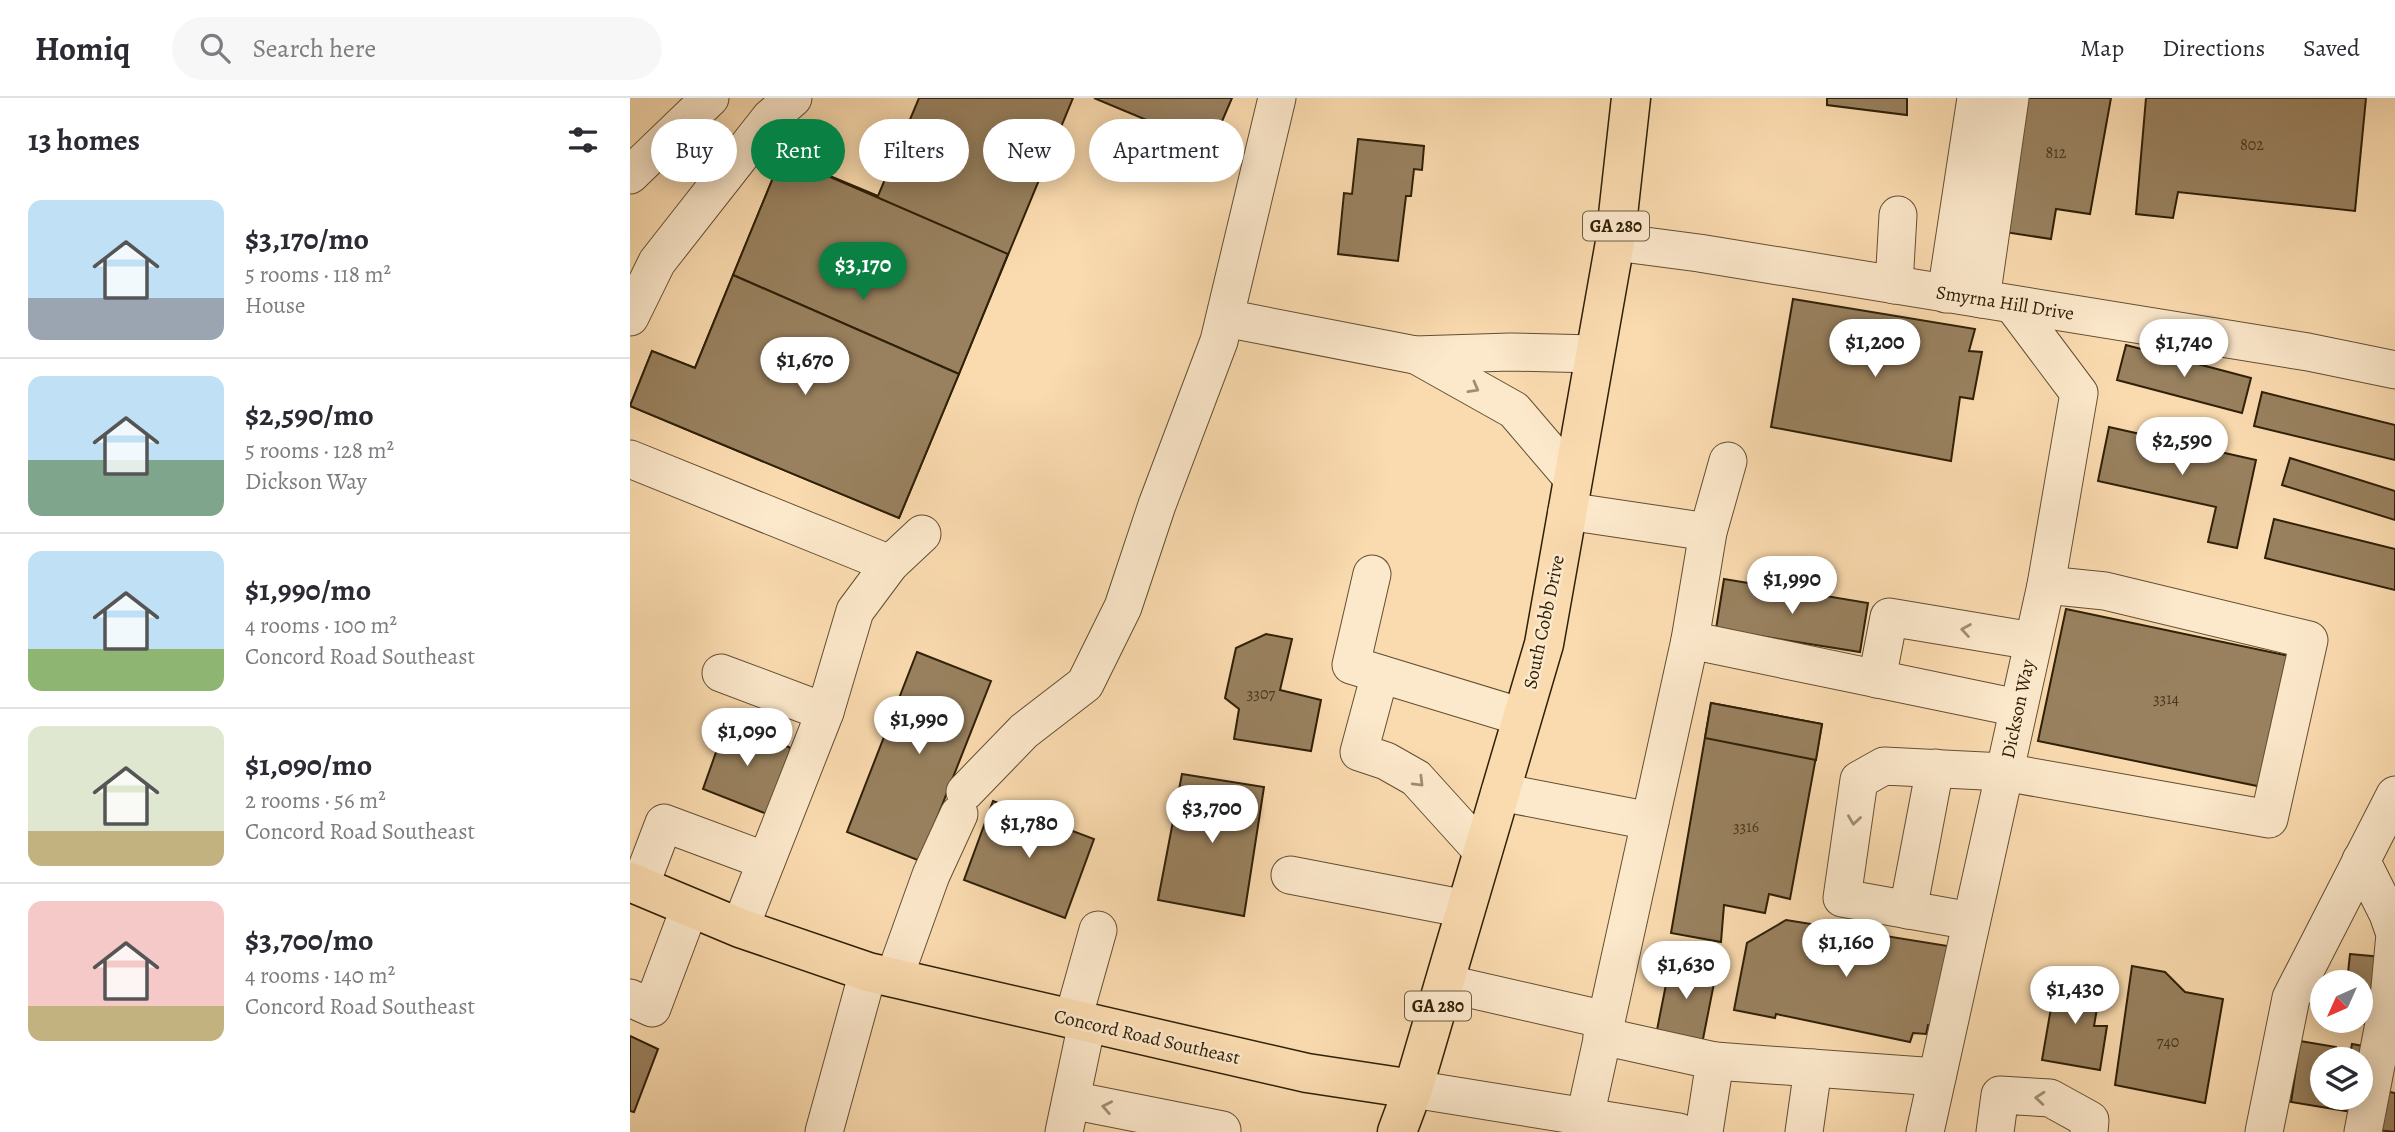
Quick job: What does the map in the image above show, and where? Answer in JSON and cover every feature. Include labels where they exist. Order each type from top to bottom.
[{"type":"main road","name":"South Cobb Drive","points":[[1397,1132],[1413,1089],[1544,644],[1615,242],[1631,98]]},
{"type":"main road","name":"Concord Road Southeast","points":[[635,884],[740,928],[881,975],[1307,1073],[1413,1089]]},
{"type":"street","points":[[630,175],[710,98]]},
{"type":"street","points":[[630,317],[657,262],[771,118],[793,98]]},
{"type":"street","points":[[824,1132],[881,975],[932,875],[962,803],[1024,731],[1085,684],[1123,607],[1157,505],[1219,341],[1277,98]]},
{"type":"street","points":[[1976,98],[1980,299]]},
{"type":"street","points":[[1980,299],[2010,98]]},
{"type":"street","points":[[1894,285],[1898,215]]},
{"type":"street","name":"Smyrna Hill Drive","points":[[1615,242],[2308,352],[2395,370]]},
{"type":"street","name":"Dickson Way","points":[[1925,1132],[2046,585],[2079,393],[1980,299]]},
{"type":"street","points":[[1225,318],[1415,355],[1510,352],[1595,354]]},
{"type":"street","points":[[1415,355],[1514,410],[1570,495],[1708,532]]},
{"type":"street","points":[[630,459],[890,564]]},
{"type":"street","points":[[1585,1117],[1690,640],[1708,532],[1728,461]]},
{"type":"street","points":[[740,928],[825,712],[855,611],[890,564],[922,534]]},
{"type":"street","points":[[1372,574],[1351,665],[1522,717]]},
{"type":"street","points":[[1971,921],[1842,898],[1859,780],[1884,766],[2004,772],[2269,819],[2309,640],[2105,591],[2046,585]]},
{"type":"street","points":[[1877,679],[1889,617],[2033,640]]},
{"type":"street","points":[[1690,640],[2018,708]]},
{"type":"street","points":[[722,673],[825,712]]},
{"type":"street","points":[[1380,674],[1359,752],[1386,761],[1416,778],[1483,852]]},
{"type":"street","points":[[1908,910],[1935,768]]},
{"type":"street","points":[[1500,792],[1650,821]]},
{"type":"street","points":[[2264,1132],[2291,999],[2395,795]]},
{"type":"street","points":[[635,884],[664,823],[766,861]]},
{"type":"street","points":[[2361,860],[2395,934],[2389,998],[2363,1132]]},
{"type":"street","points":[[1290,875],[1466,909]]},
{"type":"street","points":[[630,998],[652,1009],[690,907]]},
{"type":"street","points":[[1098,930],[1080,1021],[1068,1116],[1222,1131]]},
{"type":"street","points":[[1444,983],[1715,1061],[1937,1077]]},
{"type":"street","points":[[1704,1132],[1715,1061]]},
{"type":"street","points":[[1804,1132],[1812,1068]]},
{"type":"street","name":"Concord Road Southeast","points":[[1413,1089],[1679,1132]]},
{"type":"street","points":[[1995,1132],[2000,1095],[2050,1098],[2090,1120],[2089,1132]]},
{"type":"building","points":[[919,98],[1073,98],[1064,119],[983,119],[983,182],[1038,182],[899,518],[630,406],[652,351],[695,368],[771,182],[844,182],[878,196],[884,182],[969,182],[969,119],[910,119]]},
{"type":"building","points":[[1094,98],[1232,98],[1223,119],[1144,119]]},
{"type":"building","points":[[1827,98],[1907,98],[1907,115],[1827,105]]},
{"type":"building","points":[[2019,98],[2111,98],[2090,214],[2056,209],[2051,239],[1998,231]]},
{"type":"building","points":[[2146,98],[2366,98],[2355,211],[2178,192],[2173,218],[2136,214]]},
{"type":"building","points":[[1358,139],[1424,146],[1422,170],[1414,169],[1411,196],[1406,196],[1398,261],[1338,254],[1344,193],[1352,194]]},
{"type":"building","points":[[771,182],[842,182],[1008,254],[959,374],[733,275]]},
{"type":"building","points":[[733,275],[959,374],[899,518],[630,406],[652,351],[695,368]]},
{"type":"building","points":[[1793,299],[1975,329],[1969,351],[1982,352],[1973,399],[1960,397],[1951,461],[1771,427]]},
{"type":"building","points":[[2126,345],[2251,378],[2242,413],[2117,380]]},
{"type":"building","points":[[2262,392],[2395,425],[2395,460],[2254,426]]},
{"type":"building","points":[[2109,427],[2256,460],[2237,548],[2208,542],[2216,507],[2098,481]]},
{"type":"building","points":[[2290,458],[2395,491],[2395,520],[2282,485]]},
{"type":"building","points":[[2274,519],[2395,549],[2395,590],[2265,558]]},
{"type":"building","points":[[1724,579],[1868,603],[1860,652],[1716,629]]},
{"type":"building","points":[[2066,609],[2294,657],[2267,788],[2038,741]]},
{"type":"building","points":[[1266,634],[1292,639],[1280,690],[1321,700],[1311,751],[1234,739],[1239,709],[1225,698],[1236,648]]},
{"type":"building","points":[[917,652],[991,681],[920,861],[847,832]]},
{"type":"building","points":[[1711,703],[1822,724],[1790,899],[1769,894],[1765,913],[1724,905],[1721,942],[1671,933]]},
{"type":"building","points":[[1711,703],[1822,724],[1816,760],[1705,738]]},
{"type":"building","points":[[727,721],[791,748],[767,814],[703,789]]},
{"type":"building","points":[[1182,774],[1264,787],[1244,916],[1158,900]]},
{"type":"building","points":[[993,801],[1094,839],[1065,918],[964,880]]},
{"type":"building","points":[[1786,920],[1954,947],[1940,1026],[1928,1025],[1926,1034],[1913,1033],[1910,1042],[1776,1014],[1775,1018],[1734,1010],[1747,943]]},
{"type":"building","points":[[2350,954],[2382,957],[2375,1025],[2373,970],[2348,970]]},
{"type":"building","points":[[1671,959],[1717,968],[1702,1044],[1656,1035]]},
{"type":"building","points":[[2132,966],[2165,972],[2185,992],[2223,999],[2205,1103],[2115,1085]]},
{"type":"building","points":[[2056,979],[2101,985],[2094,1026],[2107,1026],[2100,1070],[2042,1060]]},
{"type":"building","points":[[630,1036],[658,1049],[634,1112],[630,1111]]},
{"type":"building","points":[[2300,1041],[2336,1047],[2310,1047],[2310,1105],[2291,1102]]},
{"type":"building","points":[[2385,1091],[2395,1093],[2395,1132],[2377,1130]]},
{"type":"building","points":[[2340,1110],[2365,1110],[2364,1114]]}]
